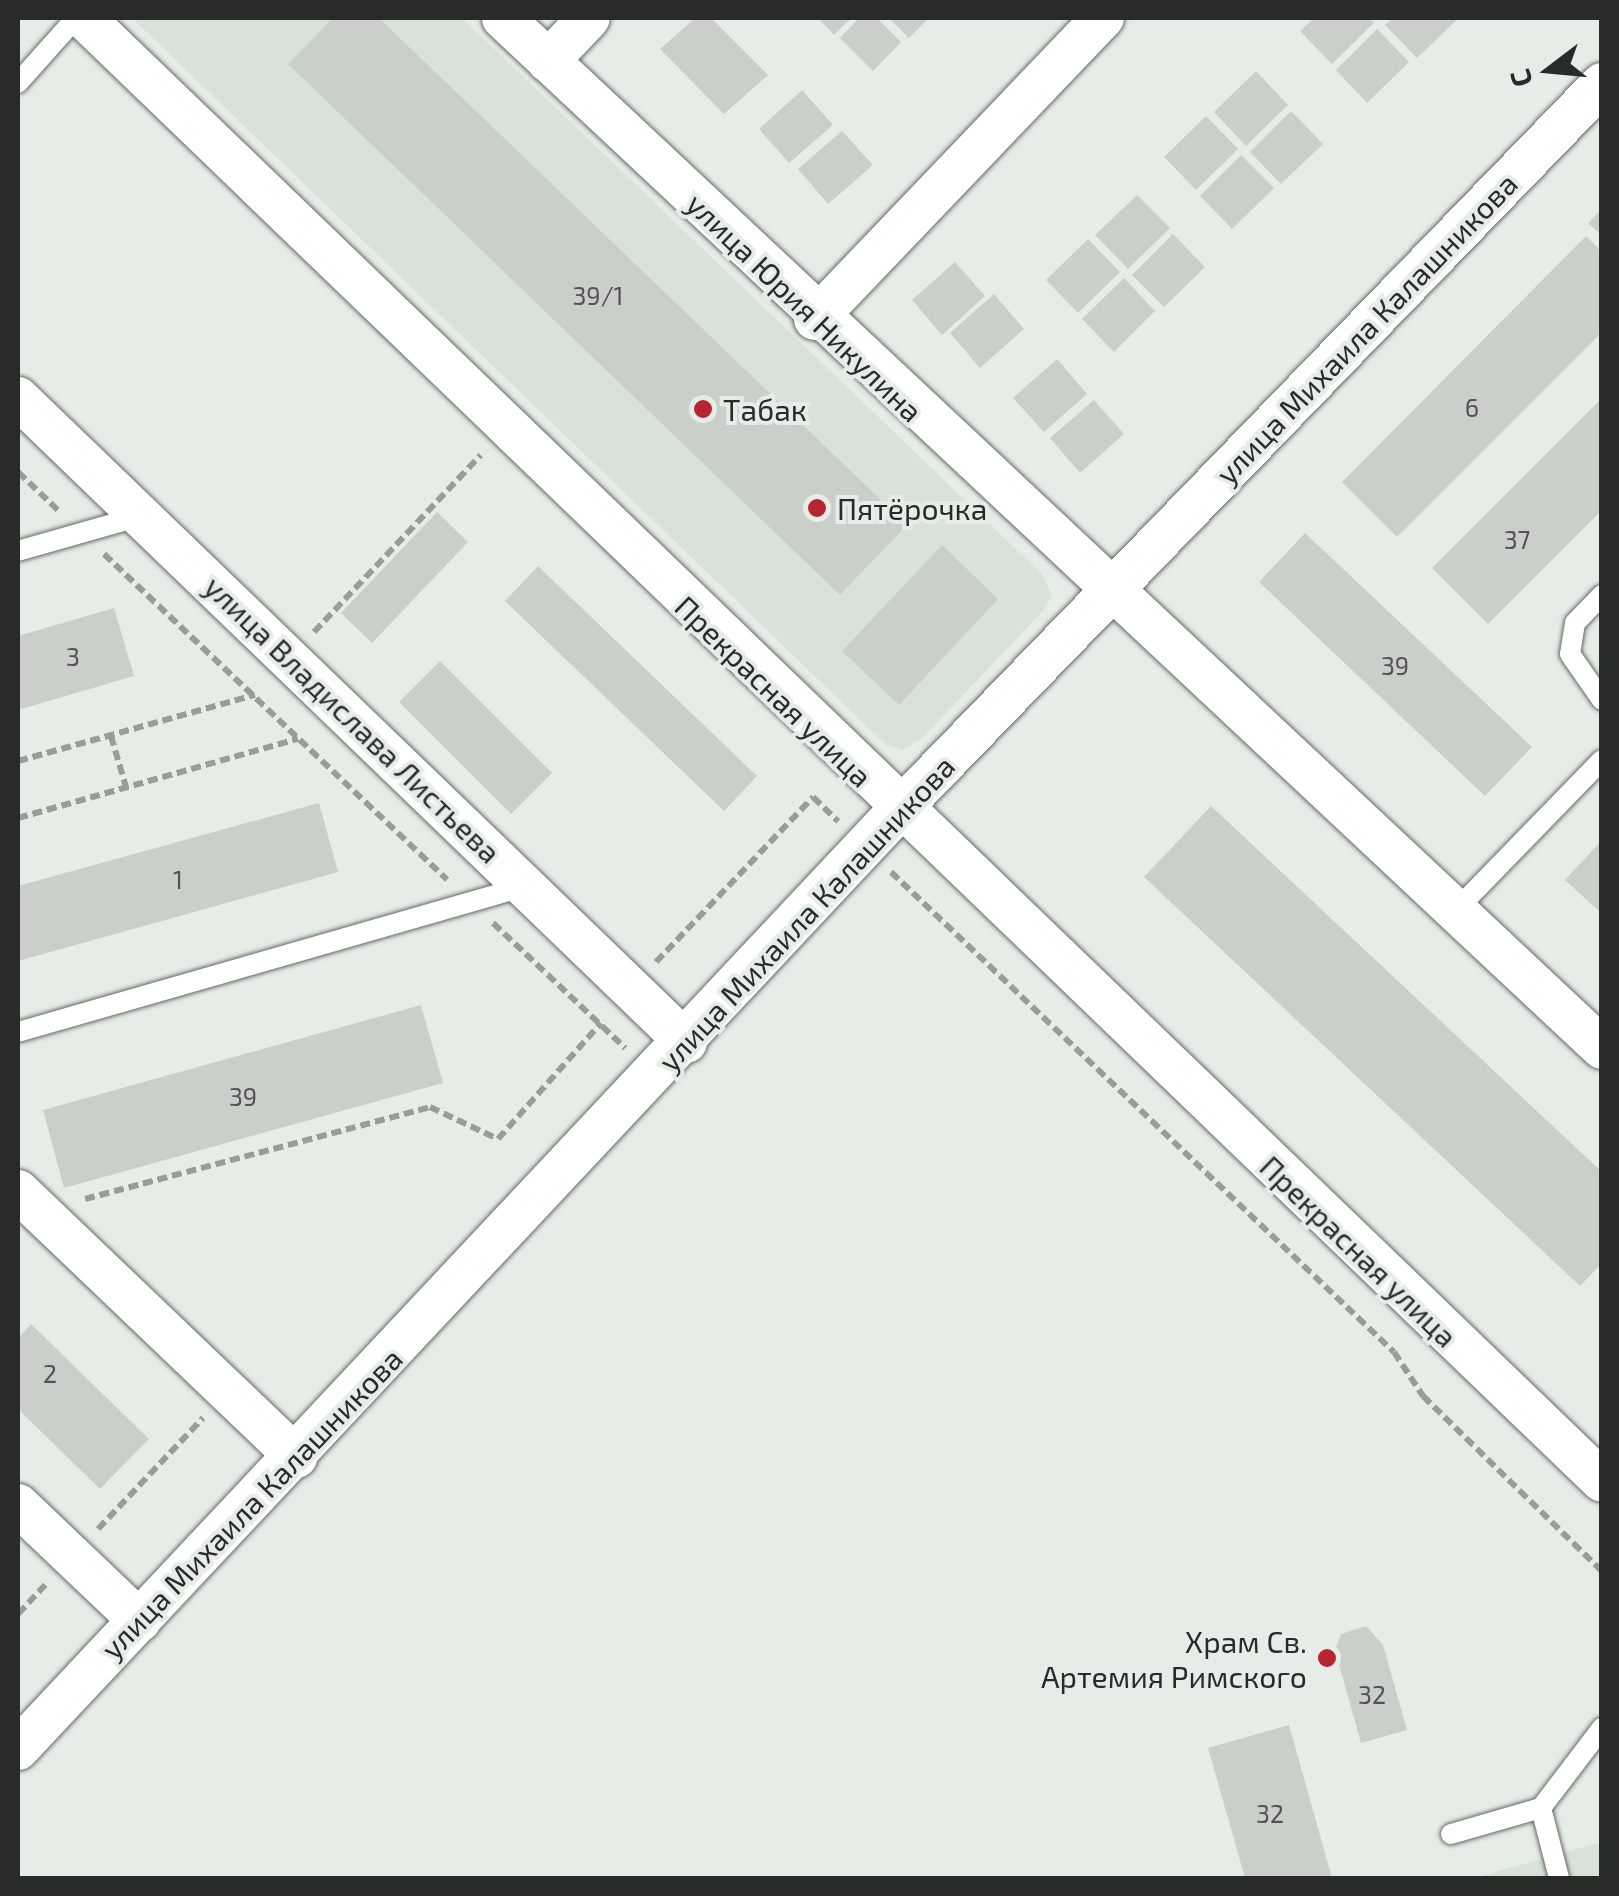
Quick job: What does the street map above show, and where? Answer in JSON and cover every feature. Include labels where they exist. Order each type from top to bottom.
[{"type":"street","name":"Прекрасная улица","points":[[84,18],[898,811],[1602,1481]]},
{"type":"street","name":"улица Юрия Никулина","points":[[503,18],[1108,594],[1602,1048]]},
{"type":"street","points":[[548,60],[589,18]]},
{"type":"street","points":[[815,319],[1103,18]]},
{"type":"street","name":"улица Михаила Калашникова","points":[[21,1739],[296,1457],[898,811],[1602,84]]},
{"type":"street","name":"улица Владислава Листьева","points":[[18,398],[528,885],[686,1042]]},
{"type":"street","points":[[28,1201],[296,1457]]},
{"type":"street","points":[[18,1506],[140,1621]]},
{"type":"lane","points":[[18,84],[76,18]]},
{"type":"lane","points":[[18,551],[141,516]]},
{"type":"lane","points":[[1602,595],[1575,623],[1570,654],[1602,700]]},
{"type":"lane","points":[[1456,910],[1602,760]]},
{"type":"lane","points":[[18,1032],[528,885]]},
{"type":"lane","points":[[1452,1834],[1541,1808],[1602,1728]]},
{"type":"lane","points":[[1541,1808],[1559,1878]]},
{"type":"path","points":[[111,735],[126,787]]},
{"type":"path","points":[[18,818],[299,739]]},
{"type":"path","points":[[28,1201],[430,1107],[498,1139],[632,988],[813,797],[1394,1352],[1423,1396],[1602,1571]]},
{"type":"path","points":[[18,1614],[228,1392]]},
{"type":"shaded area","points":[[132,18],[462,18],[1042,574],[1052,595],[1043,611],[923,737],[903,750],[885,744]]},
{"type":"shaded area","points":[[1601,1842],[1601,1878],[1474,1878],[1556,1855]]},
{"type":"building","points":[[333,18],[379,18],[907,525],[840,595],[288,64]]},
{"type":"building","points":[[695,18],[711,18],[768,75],[724,114],[660,49]]},
{"type":"building","points":[[818,18],[851,18],[834,35]]},
{"type":"building","points":[[859,18],[877,18],[901,42],[873,71],[840,38]]},
{"type":"building","points":[[889,18],[929,18],[909,38]]},
{"type":"building","points":[[1314,18],[1368,18],[1374,23],[1332,64],[1300,31]]},
{"type":"building","points":[[1393,18],[1459,18],[1417,58],[1385,25]]},
{"type":"building","points":[[1377,29],[1409,62],[1367,103],[1336,70]]},
{"type":"building","points":[[1256,71],[1288,105],[1246,146],[1214,112]]},
{"type":"building","points":[[802,90],[833,125],[789,163],[759,129]]},
{"type":"building","points":[[1291,111],[1323,144],[1281,184],[1250,152]]},
{"type":"building","points":[[1206,116],[1238,149],[1196,190],[1164,157]]},
{"type":"building","points":[[842,131],[873,165],[828,204],[798,169]]},
{"type":"building","points":[[1241,155],[1274,188],[1232,229],[1200,196]]},
{"type":"building","points":[[1137,195],[1170,228],[1128,269],[1095,235]]},
{"type":"building","points":[[1602,209],[1602,236],[1588,223]]},
{"type":"building","points":[[1173,234],[1205,267],[1164,307],[1132,275]]},
{"type":"building","points":[[1586,236],[1602,252],[1602,332],[1397,537],[1342,482]]},
{"type":"building","points":[[1088,239],[1120,272],[1078,313],[1046,280]]},
{"type":"building","points":[[955,262],[985,296],[942,335],[912,300]]},
{"type":"building","points":[[1124,278],[1155,311],[1114,352],[1082,319]]},
{"type":"building","points":[[994,294],[1024,329],[980,368],[950,333]]},
{"type":"building","points":[[1057,359],[1087,394],[1044,432],[1013,398]]},
{"type":"building","points":[[1602,398],[1602,510],[1488,624],[1432,568]]},
{"type":"building","points":[[1094,400],[1124,434],[1080,473],[1050,438]]},
{"type":"building","points":[[437,512],[468,542],[372,643],[341,613]]},
{"type":"building","points":[[1305,533],[1532,747],[1485,796],[1259,582]]},
{"type":"building","points":[[942,545],[998,599],[899,705],[842,651]]},
{"type":"building","points":[[538,566],[757,776],[724,811],[505,601]]},
{"type":"building","points":[[114,608],[134,676],[18,710],[18,636]]},
{"type":"building","points":[[440,661],[552,773],[511,814],[399,702]]},
{"type":"building","points":[[319,803],[338,872],[18,961],[18,886]]},
{"type":"building","points":[[1211,806],[1602,1172],[1602,1263],[1580,1286],[1144,877]]},
{"type":"building","points":[[1602,840],[1602,914],[1565,880]]},
{"type":"building","points":[[421,1005],[443,1083],[64,1188],[43,1110]]},
{"type":"building","points":[[31,1324],[149,1439],[100,1489],[18,1409],[18,1338]]},
{"type":"building","points":[[1366,1626],[1383,1645],[1407,1730],[1361,1743],[1335,1650],[1341,1634]]},
{"type":"building","points":[[1289,1725],[1332,1878],[1245,1878],[1208,1748]]},
{"type":"place","name":"Табак","points":[[703,409]]},
{"type":"place","name":"Пятёрочка","points":[[817,508]]},
{"type":"place","name":"Храм Св. Артемия Римского","points":[[1327,1658]]}]
